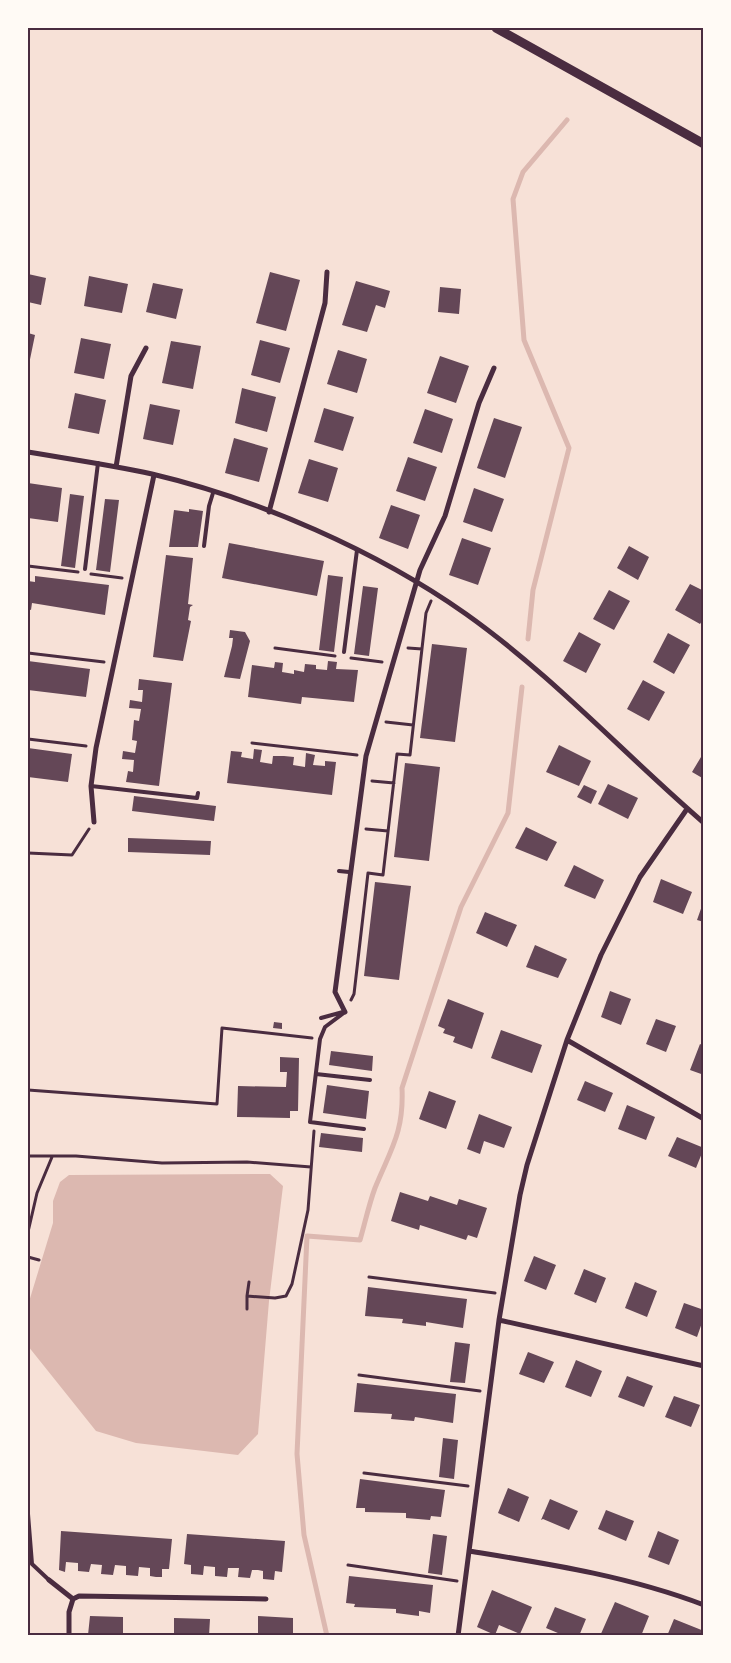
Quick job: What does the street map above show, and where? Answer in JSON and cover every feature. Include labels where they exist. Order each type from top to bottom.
[{"type":"street","points":[[496,28],[704,144]]},
{"type":"street","points":[[268,512],[325,303],[327,272]]},
{"type":"street","points":[[116,466],[131,376],[146,348]]},
{"type":"street","points":[[345,1012],[334,992],[361,779],[366,756],[416,583],[445,516],[479,404],[494,368]]},
{"type":"street","points":[[28,452],[116,466],[154,475],[268,512],[357,550],[416,583],[465,614],[548,680],[663,790],[704,823]]},
{"type":"street","points":[[94,822],[91,786],[96,748],[154,475]]},
{"type":"street","points":[[458,1636],[499,1320],[525,1172],[567,1040],[620,914],[650,860],[687,809]]},
{"type":"street","points":[[567,1040],[704,1119]]},
{"type":"street","points":[[499,1320],[704,1366]]},
{"type":"street","points":[[469,1551],[578,1568],[666,1591],[704,1606]]},
{"type":"street","points":[[49,1580],[73,1599]]},
{"type":"street","points":[[69,1636],[69,1612],[73,1599],[79,1596],[266,1599]]},
{"type":"lane","points":[[85,569],[98,464]]},
{"type":"lane","points":[[204,546],[209,506],[213,493]]},
{"type":"lane","points":[[344,652],[357,550]]},
{"type":"lane","points":[[91,786],[197,798],[198,793]]},
{"type":"lane","points":[[340,871],[349,872]]},
{"type":"lane","points":[[321,1018],[345,1012]]},
{"type":"lane","points":[[345,1012],[325,1027],[320,1039],[310,1122],[364,1128]]},
{"type":"lane","points":[[316,1074],[370,1080]]},
{"type":"lane","points":[[28,1514],[32,1564],[49,1580]]},
{"type":"path","points":[[345,1012],[354,994],[368,873],[383,875],[397,754],[410,755],[426,613]]},
{"type":"path","points":[[28,652],[115,663]]},
{"type":"path","points":[[376,721],[413,726]]},
{"type":"path","points":[[28,739],[96,748]]},
{"type":"path","points":[[252,743],[366,756]]},
{"type":"path","points":[[361,779],[394,783]]},
{"type":"path","points":[[28,852],[72,855],[94,822]]},
{"type":"path","points":[[355,828],[388,831]]},
{"type":"path","points":[[28,1090],[218,1104],[222,1028],[320,1039]]},
{"type":"path","points":[[28,1156],[76,1156],[162,1162],[247,1162],[311,1167],[308,1210],[292,1284],[286,1296],[275,1298],[247,1296]]},
{"type":"path","points":[[28,1232],[37,1193],[52,1157]]},
{"type":"path","points":[[28,1257],[39,1260]]},
{"type":"path","points":[[369,1277],[504,1294]]},
{"type":"path","points":[[247,1309],[249,1282]]},
{"type":"path","points":[[359,1376],[490,1392]]},
{"type":"path","points":[[364,1473],[478,1487]]},
{"type":"path","points":[[348,1565],[465,1582]]},
{"type":"shaded area","points":[[270,1174],[283,1186],[269,1301],[258,1434],[238,1455],[136,1443],[96,1431],[28,1346],[28,1305],[53,1223],[53,1201],[60,1182],[69,1175]]},
{"type":"building","points":[[270,272],[300,280],[286,331],[256,323]]},
{"type":"building","points":[[28,274],[46,278],[41,305],[28,302]]},
{"type":"building","points":[[89,276],[128,284],[122,313],[84,306]]},
{"type":"building","points":[[356,281],[390,291],[385,308],[376,305],[367,332],[342,325]]},
{"type":"building","points":[[153,283],[183,289],[176,319],[146,312]]},
{"type":"building","points":[[440,287],[461,289],[459,314],[438,312]]},
{"type":"building","points":[[28,333],[35,335],[28,369]]},
{"type":"building","points":[[81,338],[111,344],[104,379],[74,373]]},
{"type":"building","points":[[260,340],[290,348],[280,383],[251,375]]},
{"type":"building","points":[[171,341],[201,346],[193,389],[162,383]]},
{"type":"building","points":[[338,350],[367,359],[357,393],[327,384]]},
{"type":"building","points":[[440,356],[469,366],[456,403],[427,393]]},
{"type":"building","points":[[242,388],[276,397],[267,432],[235,423]]},
{"type":"building","points":[[75,393],[106,400],[99,434],[68,428]]},
{"type":"building","points":[[150,404],[180,410],[173,445],[143,439]]},
{"type":"building","points":[[324,408],[354,417],[343,451],[314,442]]},
{"type":"building","points":[[425,409],[453,419],[442,453],[413,443]]},
{"type":"building","points":[[494,418],[522,427],[505,478],[477,468]]},
{"type":"building","points":[[234,438],[268,448],[259,482],[225,473]]},
{"type":"building","points":[[408,457],[437,467],[425,501],[396,491]]},
{"type":"building","points":[[309,459],[338,468],[328,502],[298,493]]},
{"type":"building","points":[[28,483],[62,488],[58,522],[28,518]]},
{"type":"building","points":[[474,488],[504,499],[492,532],[463,522]]},
{"type":"building","points":[[70,494],[84,496],[75,568],[61,566]]},
{"type":"building","points":[[105,499],[119,500],[110,572],[96,570]]},
{"type":"building","points":[[391,505],[420,515],[408,549],[379,538]]},
{"type":"building","points":[[189,509],[203,511],[198,547],[169,547],[174,510],[189,512]]},
{"type":"building","points":[[462,538],[491,548],[478,585],[449,575]]},
{"type":"building","points":[[229,543],[324,561],[317,596],[222,578]]},
{"type":"building","points":[[629,546],[649,557],[638,580],[617,568]]},
{"type":"building","points":[[166,555],[193,558],[188,604],[193,605],[190,607],[188,620],[191,621],[183,661],[153,657]]},
{"type":"building","points":[[328,575],[343,577],[334,652],[319,650]]},
{"type":"building","points":[[35,576],[109,585],[105,615],[32,603],[31,610],[28,609],[28,581],[35,582]]},
{"type":"building","points":[[690,584],[704,591],[704,618],[700,624],[675,610]]},
{"type":"building","points":[[363,586],[378,588],[369,656],[354,654]]},
{"type":"building","points":[[609,590],[630,601],[614,630],[593,619]]},
{"type":"building","points":[[230,630],[245,632],[250,641],[240,679],[224,677],[232,646],[233,638],[229,638]]},
{"type":"building","points":[[579,632],[601,644],[586,673],[563,661]]},
{"type":"building","points":[[668,633],[690,645],[674,674],[653,662]]},
{"type":"building","points":[[432,644],[467,648],[455,742],[420,738]]},
{"type":"building","points":[[28,661],[90,669],[86,697],[28,690]]},
{"type":"building","points":[[328,661],[337,662],[336,669],[358,670],[354,702],[302,697],[301,704],[248,697],[252,665],[274,668],[275,662],[283,663],[282,672],[294,674],[294,670],[304,672],[305,664],[316,665],[316,669],[327,670]]},
{"type":"building","points":[[139,679],[172,683],[159,786],[126,782],[128,771],[133,772],[134,760],[122,759],[123,751],[135,753],[137,741],[132,740],[134,720],[139,721],[141,709],[129,708],[130,700],[142,702],[143,690],[138,690]]},
{"type":"building","points":[[643,680],[665,692],[649,721],[627,709]]},
{"type":"building","points":[[559,745],[591,761],[579,786],[546,772]]},
{"type":"building","points":[[28,748],[72,754],[68,782],[28,777]]},
{"type":"building","points":[[254,749],[262,750],[260,762],[272,764],[273,756],[284,756],[294,757],[293,765],[305,767],[306,753],[315,755],[313,765],[325,766],[325,761],[336,762],[332,795],[227,783],[231,751],[242,752],[241,757],[253,759]]},
{"type":"building","points":[[704,752],[704,779],[692,772]]},
{"type":"building","points":[[405,763],[440,767],[429,861],[394,857]]},
{"type":"building","points":[[608,784],[638,798],[628,819],[598,804]]},
{"type":"building","points":[[584,785],[597,791],[591,804],[577,797]]},
{"type":"building","points":[[134,796],[216,806],[214,821],[132,811]]},
{"type":"building","points":[[526,827],[557,842],[547,861],[515,848]]},
{"type":"building","points":[[128,838],[211,841],[210,855],[128,852]]},
{"type":"building","points":[[574,865],[604,880],[595,899],[564,886]]},
{"type":"building","points":[[661,879],[692,892],[683,914],[653,902]]},
{"type":"building","points":[[375,882],[411,886],[399,980],[364,976]]},
{"type":"building","points":[[704,903],[704,922],[697,920]]},
{"type":"building","points":[[485,912],[517,925],[507,947],[476,933]]},
{"type":"building","points":[[535,945],[567,959],[558,978],[526,967]]},
{"type":"building","points":[[610,991],[631,999],[621,1025],[601,1017]]},
{"type":"building","points":[[448,999],[484,1013],[472,1049],[453,1042],[455,1037],[443,1033],[445,1029],[438,1026]]},
{"type":"building","points":[[656,1019],[676,1026],[666,1052],[646,1044]]},
{"type":"building","points":[[274,1022],[282,1023],[282,1029],[273,1028]]},
{"type":"building","points":[[501,1030],[542,1045],[532,1073],[491,1058]]},
{"type":"building","points":[[700,1044],[704,1046],[704,1075],[690,1070]]},
{"type":"building","points":[[331,1051],[373,1056],[372,1071],[329,1065]]},
{"type":"building","points":[[280,1057],[299,1058],[298,1111],[290,1111],[290,1118],[237,1117],[238,1086],[286,1087],[287,1072],[280,1072]]},
{"type":"building","points":[[585,1081],[613,1093],[605,1112],[577,1100]]},
{"type":"building","points":[[327,1085],[369,1091],[366,1119],[323,1113]]},
{"type":"building","points":[[429,1091],[456,1101],[446,1129],[419,1119]]},
{"type":"building","points":[[627,1105],[655,1117],[646,1140],[618,1129]]},
{"type":"building","points":[[479,1114],[512,1127],[504,1148],[484,1141],[480,1154],[467,1149]]},
{"type":"building","points":[[321,1133],[363,1138],[362,1152],[319,1147]]},
{"type":"building","points":[[677,1137],[704,1148],[696,1168],[668,1156]]},
{"type":"building","points":[[400,1192],[428,1201],[430,1196],[457,1205],[459,1199],[487,1208],[477,1238],[468,1235],[466,1240],[420,1225],[419,1230],[391,1221]]},
{"type":"building","points":[[534,1256],[556,1265],[546,1290],[524,1281]]},
{"type":"building","points":[[584,1269],[606,1278],[596,1303],[574,1294]]},
{"type":"building","points":[[635,1282],[657,1291],[647,1317],[625,1308]]},
{"type":"building","points":[[368,1287],[467,1299],[463,1328],[426,1322],[426,1326],[402,1323],[403,1319],[365,1316]]},
{"type":"building","points":[[684,1303],[704,1310],[704,1317],[697,1337],[675,1328]]},
{"type":"building","points":[[455,1342],[470,1344],[465,1383],[450,1382]]},
{"type":"building","points":[[528,1352],[554,1362],[544,1383],[519,1374]]},
{"type":"building","points":[[576,1360],[602,1371],[591,1397],[565,1387]]},
{"type":"building","points":[[627,1376],[653,1386],[644,1407],[618,1397]]},
{"type":"building","points":[[357,1383],[456,1394],[453,1423],[415,1417],[414,1421],[391,1419],[392,1414],[354,1412]]},
{"type":"building","points":[[674,1396],[700,1405],[691,1427],[665,1417]]},
{"type":"building","points":[[443,1438],[458,1440],[454,1479],[439,1477]]},
{"type":"building","points":[[360,1479],[445,1490],[441,1517],[431,1516],[430,1520],[406,1518],[406,1513],[365,1512],[365,1508],[356,1508]]},
{"type":"building","points":[[508,1488],[529,1497],[519,1522],[498,1513]]},
{"type":"building","points":[[550,1499],[578,1511],[569,1530],[543,1519],[541,1520]]},
{"type":"building","points":[[606,1510],[634,1521],[626,1541],[598,1529]]},
{"type":"building","points":[[61,1531],[172,1539],[169,1569],[162,1569],[162,1577],[156,1577],[150,1576],[150,1568],[139,1567],[138,1576],[126,1575],[126,1566],[115,1565],[113,1575],[101,1574],[102,1565],[91,1564],[89,1572],[78,1571],[78,1563],[66,1562],[65,1572],[59,1570]]},
{"type":"building","points":[[658,1531],[679,1540],[669,1565],[648,1557]]},
{"type":"building","points":[[187,1534],[285,1541],[282,1572],[275,1571],[274,1580],[263,1579],[263,1571],[258,1570],[252,1570],[250,1578],[238,1577],[239,1568],[228,1568],[227,1577],[215,1576],[215,1567],[204,1566],[203,1575],[191,1574],[191,1565],[184,1564]]},
{"type":"building","points":[[433,1534],[447,1536],[442,1575],[428,1573]]},
{"type":"building","points":[[349,1576],[433,1585],[430,1613],[419,1611],[419,1616],[396,1613],[396,1609],[354,1607],[355,1604],[346,1603]]},
{"type":"building","points":[[492,1590],[532,1607],[520,1634],[499,1625],[495,1635],[477,1627]]},
{"type":"building","points":[[615,1602],[649,1616],[641,1636],[600,1636]]},
{"type":"building","points":[[555,1607],[586,1619],[579,1636],[565,1636],[546,1628]]},
{"type":"building","points":[[90,1616],[123,1617],[123,1636],[88,1635]]},
{"type":"building","points":[[258,1616],[293,1618],[293,1636],[258,1636]]},
{"type":"building","points":[[174,1618],[210,1619],[209,1636],[174,1636]]},
{"type":"building","points":[[674,1619],[704,1631],[704,1636],[667,1636]]},
{"type":"waterway","points":[[528,639],[533,590],[569,448],[524,340],[513,199],[523,172],[567,120]]},
{"type":"waterway","points":[[327,1636],[304,1535],[297,1454],[307,1236],[360,1240],[373,1194],[399,1129],[402,1088],[461,907],[508,813],[522,687]]}]
